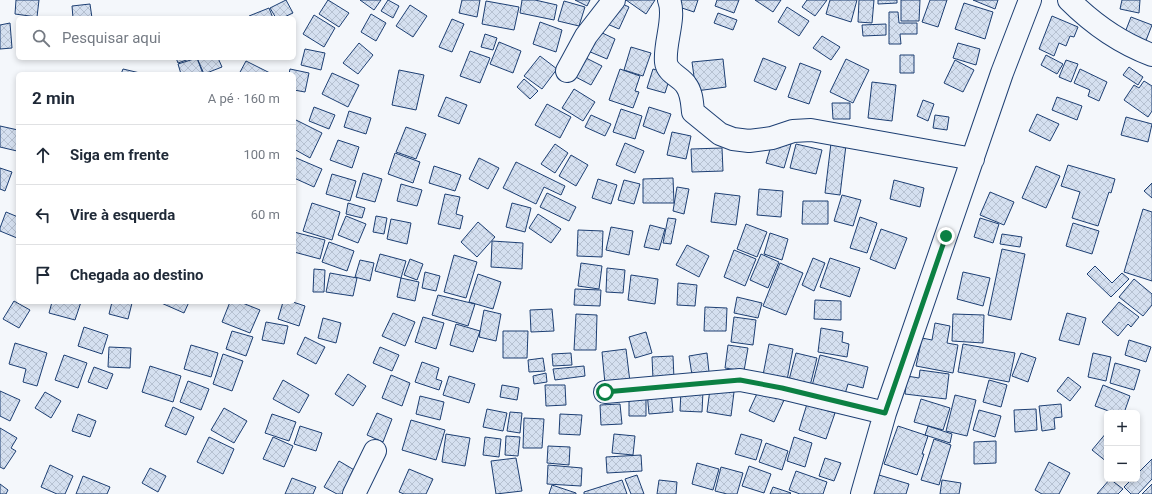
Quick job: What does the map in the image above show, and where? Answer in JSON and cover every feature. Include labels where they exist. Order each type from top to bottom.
[{"type":"street","points":[[567,71],[586,36],[614,0]]},
{"type":"street","points":[[669,0],[671,8],[665,47],[666,64],[670,70],[687,86],[690,93],[693,112],[720,134],[733,139],[749,141],[772,138],[793,131],[812,130],[973,159]]},
{"type":"street","points":[[862,494],[885,413],[1002,73],[1030,0]]},
{"type":"street","points":[[1069,0],[1084,15],[1104,31],[1133,48],[1152,55]]},
{"type":"street","points":[[605,392],[740,380],[782,388],[885,413]]},
{"type":"street","points":[[354,494],[375,451]]},
{"type":"building","points":[[16,0],[39,0],[37,16],[15,14]]},
{"type":"building","points":[[286,0],[293,13],[286,16],[275,16],[270,8]]},
{"type":"building","points":[[328,0],[349,13],[339,27],[319,14]]},
{"type":"building","points":[[360,0],[381,0],[374,10]]},
{"type":"building","points":[[388,0],[399,6],[393,18],[381,11]]},
{"type":"building","points":[[462,0],[480,0],[477,17],[459,13]]},
{"type":"building","points":[[522,0],[535,0],[557,5],[554,20],[520,13]]},
{"type":"building","points":[[575,0],[590,0],[587,6]]},
{"type":"building","points":[[614,0],[629,7],[619,29],[605,23]]},
{"type":"building","points":[[626,0],[655,0],[646,14]]},
{"type":"building","points":[[678,0],[698,0],[694,12],[676,6]]},
{"type":"building","points":[[717,0],[739,0],[734,13],[715,6]]},
{"type":"building","points":[[755,0],[781,0],[773,12]]},
{"type":"building","points":[[807,0],[827,0],[815,16],[802,7]]},
{"type":"building","points":[[830,0],[857,0],[851,22],[826,14]]},
{"type":"building","points":[[859,0],[874,0],[872,23],[858,22]]},
{"type":"building","points":[[878,0],[897,0],[897,3],[878,4]]},
{"type":"building","points":[[901,0],[920,0],[919,21],[901,21]]},
{"type":"building","points":[[930,0],[947,0],[938,27],[922,22]]},
{"type":"building","points":[[973,0],[998,0],[995,9]]},
{"type":"building","points":[[1122,0],[1140,0],[1139,13],[1120,9]]},
{"type":"building","points":[[486,1],[519,7],[514,30],[482,24]]},
{"type":"building","points":[[564,1],[585,7],[579,26],[558,21]]},
{"type":"building","points":[[964,3],[993,12],[985,39],[955,29]]},
{"type":"building","points":[[90,4],[92,16],[73,16],[72,6]]},
{"type":"building","points":[[410,5],[427,16],[413,37],[396,26]]},
{"type":"building","points":[[787,7],[809,21],[799,36],[778,22]]},
{"type":"building","points":[[269,8],[272,16],[249,16]]},
{"type":"building","points":[[889,12],[898,12],[899,23],[917,23],[917,34],[900,34],[901,44],[889,44]]},
{"type":"building","points":[[718,13],[737,20],[733,30],[714,23]]},
{"type":"building","points":[[371,14],[386,23],[376,41],[361,32]]},
{"type":"building","points":[[314,15],[335,28],[324,47],[303,34]]},
{"type":"building","points":[[1052,16],[1078,27],[1074,37],[1070,36],[1066,46],[1059,43],[1054,56],[1039,49]]},
{"type":"building","points":[[1131,17],[1152,25],[1145,43],[1124,35]]},
{"type":"building","points":[[452,19],[464,24],[452,52],[439,47]]},
{"type":"building","points":[[540,22],[562,30],[556,52],[533,44]]},
{"type":"building","points":[[10,23],[12,48],[0,49],[0,25]]},
{"type":"building","points":[[886,24],[886,35],[863,36],[862,25]]},
{"type":"building","points":[[596,30],[615,39],[607,59],[588,51]]},
{"type":"building","points":[[485,34],[497,38],[493,50],[481,47]]},
{"type":"building","points":[[822,36],[840,47],[831,60],[813,48]]},
{"type":"building","points":[[499,42],[521,51],[513,73],[490,64]]},
{"type":"building","points":[[359,43],[373,55],[358,74],[343,63]]},
{"type":"building","points":[[958,43],[980,49],[976,65],[953,58]]},
{"type":"building","points":[[631,47],[651,53],[643,76],[624,70]]},
{"type":"building","points":[[305,49],[325,53],[321,70],[301,65]]},
{"type":"building","points":[[470,51],[490,58],[480,83],[460,76]]},
{"type":"building","points":[[580,55],[602,66],[591,85],[570,74]]},
{"type":"building","points":[[900,55],[914,55],[914,73],[900,73]]},
{"type":"building","points":[[1046,55],[1063,64],[1057,74],[1041,65]]},
{"type":"building","points":[[540,56],[557,69],[542,89],[524,76]]},
{"type":"building","points":[[763,58],[786,67],[776,90],[754,81]]},
{"type":"building","points":[[723,59],[726,87],[696,91],[692,62]]},
{"type":"building","points":[[846,59],[869,70],[853,103],[830,92]]},
{"type":"building","points":[[177,60],[186,60],[178,63]]},
{"type":"building","points":[[191,60],[198,60],[202,72],[180,72],[178,64]]},
{"type":"building","points":[[198,60],[219,60],[222,67],[209,72],[203,72]]},
{"type":"building","points":[[955,60],[974,70],[963,92],[944,83]]},
{"type":"building","points":[[1066,60],[1078,64],[1071,82],[1059,77]]},
{"type":"building","points":[[246,61],[268,72],[240,72]]},
{"type":"building","points":[[800,63],[821,71],[809,104],[788,97]]},
{"type":"building","points":[[1129,67],[1143,77],[1138,85],[1123,75]]},
{"type":"building","points":[[123,69],[136,72],[122,72]]},
{"type":"building","points":[[290,69],[309,73],[305,92],[296,90],[296,72],[289,72]]},
{"type":"building","points":[[620,69],[640,76],[635,91],[639,92],[633,108],[609,100]]},
{"type":"building","points":[[653,69],[671,74],[665,93],[647,88]]},
{"type":"building","points":[[1080,69],[1107,82],[1099,101],[1088,96],[1090,90],[1074,83]]},
{"type":"building","points":[[399,70],[424,75],[416,110],[392,105]]},
{"type":"building","points":[[332,73],[359,85],[348,107],[322,94]]},
{"type":"building","points":[[524,79],[538,91],[530,99],[517,87]]},
{"type":"building","points":[[1144,81],[1152,86],[1152,111],[1148,117],[1124,100],[1134,85],[1139,88]]},
{"type":"building","points":[[872,82],[896,85],[892,121],[868,118]]},
{"type":"building","points":[[574,89],[595,102],[583,121],[562,108]]},
{"type":"building","points":[[446,97],[467,105],[459,124],[438,116]]},
{"type":"building","points":[[1057,97],[1082,106],[1077,120],[1052,110]]},
{"type":"building","points":[[923,100],[934,104],[928,121],[917,116]]},
{"type":"building","points":[[832,103],[850,103],[850,119],[833,119]]},
{"type":"building","points":[[547,104],[571,117],[560,138],[535,125]]},
{"type":"building","points":[[314,107],[335,115],[329,129],[309,121]]},
{"type":"building","points":[[649,107],[671,114],[664,134],[643,126]]},
{"type":"building","points":[[621,109],[642,116],[635,139],[613,132]]},
{"type":"building","points":[[349,111],[371,118],[366,134],[344,127]]},
{"type":"building","points":[[1037,114],[1059,124],[1050,141],[1029,131]]},
{"type":"building","points":[[591,115],[611,124],[605,136],[585,127]]},
{"type":"building","points":[[935,115],[949,117],[947,130],[933,128]]},
{"type":"building","points":[[1126,117],[1152,124],[1148,142],[1121,135]]},
{"type":"building","points":[[296,120],[322,133],[310,158],[296,150]]},
{"type":"building","points":[[0,126],[16,130],[16,151],[0,147]]},
{"type":"building","points":[[406,127],[426,134],[416,159],[396,152]]},
{"type":"building","points":[[672,132],[691,136],[686,159],[667,155]]},
{"type":"building","points":[[773,139],[791,144],[784,168],[766,163]]},
{"type":"building","points":[[338,140],[359,147],[352,168],[330,160]]},
{"type":"building","points":[[625,143],[644,151],[635,173],[616,165]]},
{"type":"building","points":[[831,143],[846,145],[840,195],[825,193]]},
{"type":"building","points":[[555,144],[568,153],[555,173],[541,164]]},
{"type":"building","points":[[796,144],[822,150],[816,174],[790,168]]},
{"type":"building","points":[[722,148],[723,171],[692,172],[691,149]]},
{"type":"building","points":[[395,153],[420,162],[413,183],[388,174]]},
{"type":"building","points":[[571,155],[588,165],[576,186],[559,176]]},
{"type":"building","points":[[296,158],[322,169],[314,187],[296,179]]},
{"type":"building","points":[[479,158],[499,168],[488,189],[469,179]]},
{"type":"building","points":[[516,162],[565,186],[561,195],[544,187],[536,204],[503,188]]},
{"type":"building","points":[[1068,165],[1115,179],[1111,193],[1109,192],[1098,226],[1072,218],[1080,192],[1061,186]]},
{"type":"building","points":[[434,166],[461,175],[455,191],[429,183]]},
{"type":"building","points":[[1036,166],[1060,176],[1046,208],[1022,198]]},
{"type":"building","points":[[0,168],[12,172],[5,191],[0,189]]},
{"type":"building","points":[[363,173],[382,179],[375,202],[356,197]]},
{"type":"building","points":[[332,174],[356,181],[350,201],[326,194]]},
{"type":"building","points":[[673,178],[674,203],[643,203],[643,179]]},
{"type":"building","points":[[598,179],[617,185],[611,204],[592,198]]},
{"type":"building","points":[[624,180],[640,184],[634,204],[618,200]]},
{"type":"building","points":[[894,180],[924,188],[920,207],[890,199]]},
{"type":"building","points":[[1152,183],[1152,198],[1144,191]]},
{"type":"building","points":[[401,184],[422,190],[417,206],[397,201]]},
{"type":"building","points":[[677,187],[689,189],[684,214],[673,211]]},
{"type":"building","points":[[759,189],[783,191],[781,217],[757,215]]},
{"type":"building","points":[[990,192],[1014,202],[1004,225],[980,215]]},
{"type":"building","points":[[547,193],[576,207],[569,221],[540,207]]},
{"type":"building","points":[[715,193],[740,196],[736,225],[711,222]]},
{"type":"building","points":[[445,194],[460,197],[456,214],[463,216],[460,229],[438,224]]},
{"type":"building","points":[[842,195],[861,200],[853,226],[834,221]]},
{"type":"building","points":[[803,201],[828,201],[828,224],[802,224]]},
{"type":"building","points":[[312,203],[340,212],[332,240],[303,231]]},
{"type":"building","points":[[348,203],[365,208],[362,218],[346,214]]},
{"type":"building","points":[[512,203],[531,208],[525,232],[506,227]]},
{"type":"building","points":[[1143,209],[1152,212],[1152,281],[1124,272]]},
{"type":"building","points":[[6,212],[16,216],[16,238],[0,231]]},
{"type":"building","points":[[538,214],[561,229],[551,243],[529,228]]},
{"type":"building","points":[[346,216],[366,224],[358,243],[338,235]]},
{"type":"building","points":[[376,216],[387,218],[384,234],[373,232]]},
{"type":"building","points":[[860,217],[877,223],[867,253],[850,248]]},
{"type":"building","points":[[668,218],[676,219],[671,244],[663,243]]},
{"type":"building","points":[[980,218],[999,224],[993,243],[974,237]]},
{"type":"building","points":[[391,219],[411,223],[407,244],[387,239]]},
{"type":"building","points":[[478,222],[495,237],[477,257],[461,242]]},
{"type":"building","points":[[1073,223],[1099,231],[1092,254],[1066,246]]},
{"type":"building","points":[[746,224],[767,232],[757,257],[737,249]]},
{"type":"building","points":[[650,225],[665,229],[659,250],[644,247]]},
{"type":"building","points":[[611,227],[633,231],[629,255],[606,250]]},
{"type":"building","points":[[881,229],[907,238],[895,269],[870,259]]},
{"type":"building","points":[[578,230],[603,231],[602,257],[577,256]]},
{"type":"building","points":[[296,233],[325,240],[320,259],[296,253]]},
{"type":"building","points":[[770,233],[788,239],[782,260],[764,254]]},
{"type":"building","points":[[1002,234],[1022,237],[1020,247],[1000,244]]},
{"type":"building","points":[[492,241],[523,243],[522,269],[491,267]]},
{"type":"building","points":[[329,242],[354,251],[347,271],[322,262]]},
{"type":"building","points":[[687,245],[709,256],[699,277],[676,265]]},
{"type":"building","points":[[1002,249],[1025,254],[1011,320],[988,315]]},
{"type":"building","points":[[734,250],[756,259],[745,286],[724,277]]},
{"type":"building","points":[[380,254],[406,261],[401,278],[375,271]]},
{"type":"building","points":[[761,254],[779,262],[768,288],[750,280]]},
{"type":"building","points":[[454,255],[477,262],[466,298],[444,292]]},
{"type":"building","points":[[813,258],[825,263],[814,291],[802,285]]},
{"type":"building","points":[[830,258],[860,268],[850,297],[820,287]]},
{"type":"building","points":[[410,259],[423,264],[417,280],[404,275]]},
{"type":"building","points":[[360,260],[374,263],[370,281],[355,277]]},
{"type":"building","points":[[581,263],[602,266],[599,289],[578,286]]},
{"type":"building","points":[[780,263],[803,273],[786,315],[763,306]]},
{"type":"building","points":[[1095,266],[1112,283],[1122,273],[1129,279],[1111,297],[1087,274]]},
{"type":"building","points":[[607,268],[625,270],[623,293],[606,292]]},
{"type":"building","points":[[314,269],[325,270],[324,292],[313,292]]},
{"type":"building","points":[[425,272],[440,276],[436,291],[422,288]]},
{"type":"building","points":[[963,272],[990,278],[983,306],[957,299]]},
{"type":"building","points":[[330,273],[357,278],[353,296],[326,292]]},
{"type":"building","points":[[478,274],[501,282],[493,309],[469,302]]},
{"type":"building","points":[[631,275],[658,279],[655,304],[628,300]]},
{"type":"building","points":[[401,278],[419,282],[415,301],[397,297]]},
{"type":"building","points":[[1134,279],[1152,294],[1152,305],[1143,316],[1119,297]]},
{"type":"building","points":[[678,283],[697,285],[695,306],[677,305]]},
{"type":"building","points":[[575,289],[601,290],[600,306],[574,305]]},
{"type":"building","points":[[438,295],[475,304],[468,326],[432,315]]},
{"type":"building","points":[[737,297],[762,303],[758,318],[734,313]]},
{"type":"building","points":[[815,300],[841,301],[841,320],[814,319]]},
{"type":"building","points":[[14,301],[16,304],[19,304],[30,310],[19,328],[3,319]]},
{"type":"building","points":[[1119,302],[1139,317],[1131,327],[1128,324],[1118,336],[1102,322]]},
{"type":"building","points":[[296,303],[305,306],[299,326],[278,319],[282,304]]},
{"type":"building","points":[[51,304],[80,304],[75,320],[49,313]]},
{"type":"building","points":[[112,304],[132,304],[128,319],[109,314]]},
{"type":"building","points":[[164,304],[188,304],[184,313]]},
{"type":"building","points":[[229,304],[245,304],[260,310],[250,333],[222,322]]},
{"type":"building","points":[[705,307],[727,308],[726,331],[704,331]]},
{"type":"building","points":[[552,309],[554,331],[531,332],[530,310]]},
{"type":"building","points":[[484,310],[501,314],[496,341],[479,337]]},
{"type":"building","points":[[393,313],[415,322],[405,346],[382,336]]},
{"type":"building","points":[[1067,313],[1086,318],[1079,345],[1059,340]]},
{"type":"building","points":[[576,314],[597,315],[596,350],[574,350]]},
{"type":"building","points":[[953,314],[984,315],[983,343],[952,341]]},
{"type":"building","points":[[423,317],[444,323],[436,349],[415,342]]},
{"type":"building","points":[[734,317],[756,320],[753,345],[731,342]]},
{"type":"building","points":[[323,318],[341,323],[336,343],[318,338]]},
{"type":"building","points":[[266,322],[288,326],[284,344],[262,340]]},
{"type":"building","points":[[935,323],[950,326],[947,343],[958,345],[953,373],[916,366],[922,338],[932,340]]},
{"type":"building","points":[[456,324],[480,331],[473,352],[450,345]]},
{"type":"building","points":[[84,327],[108,335],[102,354],[78,346]]},
{"type":"building","points":[[821,328],[843,332],[842,342],[849,344],[847,357],[818,352]]},
{"type":"building","points":[[232,331],[253,337],[246,356],[226,349]]},
{"type":"building","points":[[503,331],[528,331],[527,358],[503,358]]},
{"type":"building","points":[[646,332],[652,353],[635,358],[629,337]]},
{"type":"building","points":[[305,337],[325,347],[316,364],[297,354]]},
{"type":"building","points":[[1129,340],[1151,347],[1146,362],[1125,355]]},
{"type":"building","points":[[15,343],[47,353],[37,386],[23,382],[26,369],[9,364]]},
{"type":"building","points":[[769,344],[793,349],[787,380],[763,375]]},
{"type":"building","points":[[963,344],[1015,353],[1009,382],[958,372]]},
{"type":"building","points":[[191,345],[218,353],[211,377],[184,369]]},
{"type":"building","points":[[728,345],[748,348],[744,371],[725,368]]},
{"type":"building","points":[[109,347],[131,348],[130,368],[108,367]]},
{"type":"building","points":[[380,347],[399,355],[392,371],[373,363]]},
{"type":"building","points":[[626,349],[630,382],[605,384],[602,352]]},
{"type":"building","points":[[571,353],[572,365],[553,366],[552,354]]},
{"type":"building","points":[[707,353],[709,372],[692,375],[689,356]]},
{"type":"building","points":[[796,353],[817,358],[810,386],[789,380]]},
{"type":"building","points":[[1021,353],[1036,358],[1028,382],[1012,376]]},
{"type":"building","points":[[1093,353],[1111,357],[1106,381],[1088,377]]},
{"type":"building","points":[[223,354],[243,361],[232,391],[213,384]]},
{"type":"building","points":[[64,355],[87,363],[78,388],[55,380]]},
{"type":"building","points":[[820,355],[868,367],[863,388],[848,384],[845,394],[812,386]]},
{"type":"building","points":[[673,356],[674,379],[653,379],[652,357]]},
{"type":"building","points":[[543,358],[545,371],[529,372],[528,360]]},
{"type":"building","points":[[422,362],[439,368],[436,379],[442,381],[439,390],[415,382]]},
{"type":"building","points":[[1115,363],[1140,370],[1134,390],[1110,383]]},
{"type":"building","points":[[150,366],[181,376],[173,402],[142,392]]},
{"type":"building","points":[[584,366],[585,376],[555,380],[553,369]]},
{"type":"building","points":[[94,367],[113,374],[107,389],[88,382]]},
{"type":"building","points":[[920,370],[949,374],[946,399],[905,394],[907,376],[919,378]]},
{"type":"building","points":[[546,373],[547,382],[534,384],[533,376]]},
{"type":"building","points":[[348,374],[366,386],[353,406],[335,394]]},
{"type":"building","points":[[391,375],[410,383],[402,406],[382,398]]},
{"type":"building","points":[[449,376],[475,384],[469,403],[443,395]]},
{"type":"building","points":[[1068,377],[1081,387],[1070,401],[1057,391]]},
{"type":"building","points":[[283,380],[309,395],[299,413],[273,399]]},
{"type":"building","points":[[989,380],[1007,385],[1001,407],[983,402]]},
{"type":"building","points":[[188,381],[209,389],[201,410],[180,402]]},
{"type":"building","points":[[502,385],[519,388],[517,400],[500,397]]},
{"type":"building","points":[[545,385],[565,385],[566,405],[546,406]]},
{"type":"building","points":[[1103,385],[1130,396],[1125,410],[1106,410],[1095,406]]},
{"type":"building","points":[[760,387],[785,398],[774,422],[749,411]]},
{"type":"building","points":[[710,389],[734,392],[731,416],[707,412]]},
{"type":"building","points":[[671,390],[673,412],[649,414],[647,392]]},
{"type":"building","points":[[681,390],[703,391],[702,412],[680,411]]},
{"type":"building","points":[[0,391],[20,400],[10,421],[0,416]]},
{"type":"building","points":[[45,392],[61,401],[51,418],[35,408]]},
{"type":"building","points":[[629,394],[646,394],[646,416],[629,416]]},
{"type":"building","points":[[955,395],[976,400],[967,436],[946,431]]},
{"type":"building","points":[[420,396],[444,402],[440,420],[416,414]]},
{"type":"building","points":[[921,399],[950,408],[943,430],[914,422]]},
{"type":"building","points":[[620,404],[622,424],[601,425],[600,405]]},
{"type":"building","points":[[807,404],[835,413],[826,439],[799,430]]},
{"type":"building","points":[[1061,404],[1062,417],[1054,418],[1055,429],[1042,431],[1039,406]]},
{"type":"building","points":[[173,407],[194,417],[186,435],[165,426]]},
{"type":"building","points":[[224,408],[247,421],[234,443],[211,430]]},
{"type":"building","points":[[487,409],[507,413],[503,431],[483,427]]},
{"type":"building","points":[[1036,409],[1037,430],[1015,432],[1014,410]]},
{"type":"building","points":[[979,410],[1001,416],[995,437],[973,430]]},
{"type":"building","points":[[510,412],[522,413],[520,433],[507,431]]},
{"type":"building","points":[[377,413],[392,419],[383,442],[367,435]]},
{"type":"building","points":[[78,414],[96,421],[90,437],[72,431]]},
{"type":"building","points":[[272,414],[296,422],[289,441],[265,433]]},
{"type":"building","points":[[560,414],[582,415],[580,435],[559,434]]},
{"type":"building","points":[[524,418],[544,419],[542,448],[523,448]]},
{"type":"building","points":[[411,420],[445,430],[436,460],[402,450]]},
{"type":"building","points":[[300,426],[322,433],[316,451],[294,444]]},
{"type":"building","points":[[898,426],[928,436],[917,475],[884,464]]},
{"type":"building","points":[[928,426],[952,434],[950,443],[925,435]]},
{"type":"building","points":[[0,428],[17,438],[11,448],[16,451],[4,469],[0,467]]},
{"type":"building","points":[[446,434],[470,438],[465,466],[442,462]]},
{"type":"building","points":[[614,434],[635,436],[633,455],[612,453]]},
{"type":"building","points":[[741,434],[762,440],[756,460],[735,454]]},
{"type":"building","points":[[506,436],[520,437],[518,456],[505,455]]},
{"type":"building","points":[[1104,436],[1104,460],[1092,450]]},
{"type":"building","points":[[209,437],[234,449],[223,474],[197,462]]},
{"type":"building","points":[[273,437],[293,446],[284,467],[263,459]]},
{"type":"building","points":[[485,437],[501,439],[499,457],[483,455]]},
{"type":"building","points":[[794,437],[812,443],[805,467],[787,461]]},
{"type":"building","points":[[934,439],[951,445],[939,485],[921,480]]},
{"type":"building","points":[[996,441],[996,463],[974,464],[974,442]]},
{"type":"building","points":[[766,443],[788,451],[782,470],[759,462]]},
{"type":"building","points":[[548,446],[570,447],[569,465],[547,463]]},
{"type":"building","points":[[641,455],[642,471],[607,473],[606,457]]},
{"type":"building","points":[[516,458],[522,491],[496,494],[491,461]]},
{"type":"building","points":[[825,458],[841,463],[834,481],[819,476]]},
{"type":"building","points":[[1152,459],[1152,479],[1138,494],[1131,494],[1124,487],[1129,482],[1140,482],[1140,471]]},
{"type":"building","points":[[339,461],[361,474],[350,494],[337,494],[324,487]]},
{"type":"building","points":[[1049,462],[1070,473],[1059,494],[1042,494],[1035,490]]},
{"type":"building","points":[[697,463],[719,469],[713,490],[692,484]]},
{"type":"building","points":[[50,465],[73,476],[65,494],[57,494],[41,487]]},
{"type":"building","points":[[548,465],[582,468],[581,486],[547,484]]},
{"type":"building","points":[[749,466],[771,474],[764,493],[742,486]]},
{"type":"building","points":[[721,467],[743,473],[737,494],[727,494],[715,491]]},
{"type":"building","points":[[150,468],[166,476],[158,492],[142,483]]},
{"type":"building","points":[[409,469],[433,479],[426,494],[404,494],[399,492]]},
{"type":"building","points":[[796,471],[827,482],[823,494],[800,494],[789,490]]},
{"type":"building","points":[[637,475],[644,494],[631,494],[625,479]]},
{"type":"building","points":[[879,475],[909,484],[906,494],[873,494]]},
{"type":"building","points":[[83,476],[110,487],[107,494],[76,494]]},
{"type":"building","points":[[292,478],[316,487],[313,494],[285,494]]},
{"type":"building","points":[[622,480],[627,494],[584,494],[584,492]]},
{"type":"building","points":[[659,480],[677,482],[676,494],[657,494]]},
{"type":"building","points":[[942,480],[961,483],[959,494],[940,494]]},
{"type":"building","points":[[1107,482],[1114,482],[1123,489],[1118,494],[1097,494]]},
{"type":"building","points":[[0,484],[8,490],[6,494],[0,494]]},
{"type":"building","points":[[1152,484],[1152,494],[1142,494]]},
{"type":"building","points":[[552,485],[576,493],[576,494],[549,494]]},
{"type":"building","points":[[773,487],[791,493],[770,494]]},
{"type":"route","points":[[605,392],[740,380],[782,388],[885,413],[946,236]]}]
